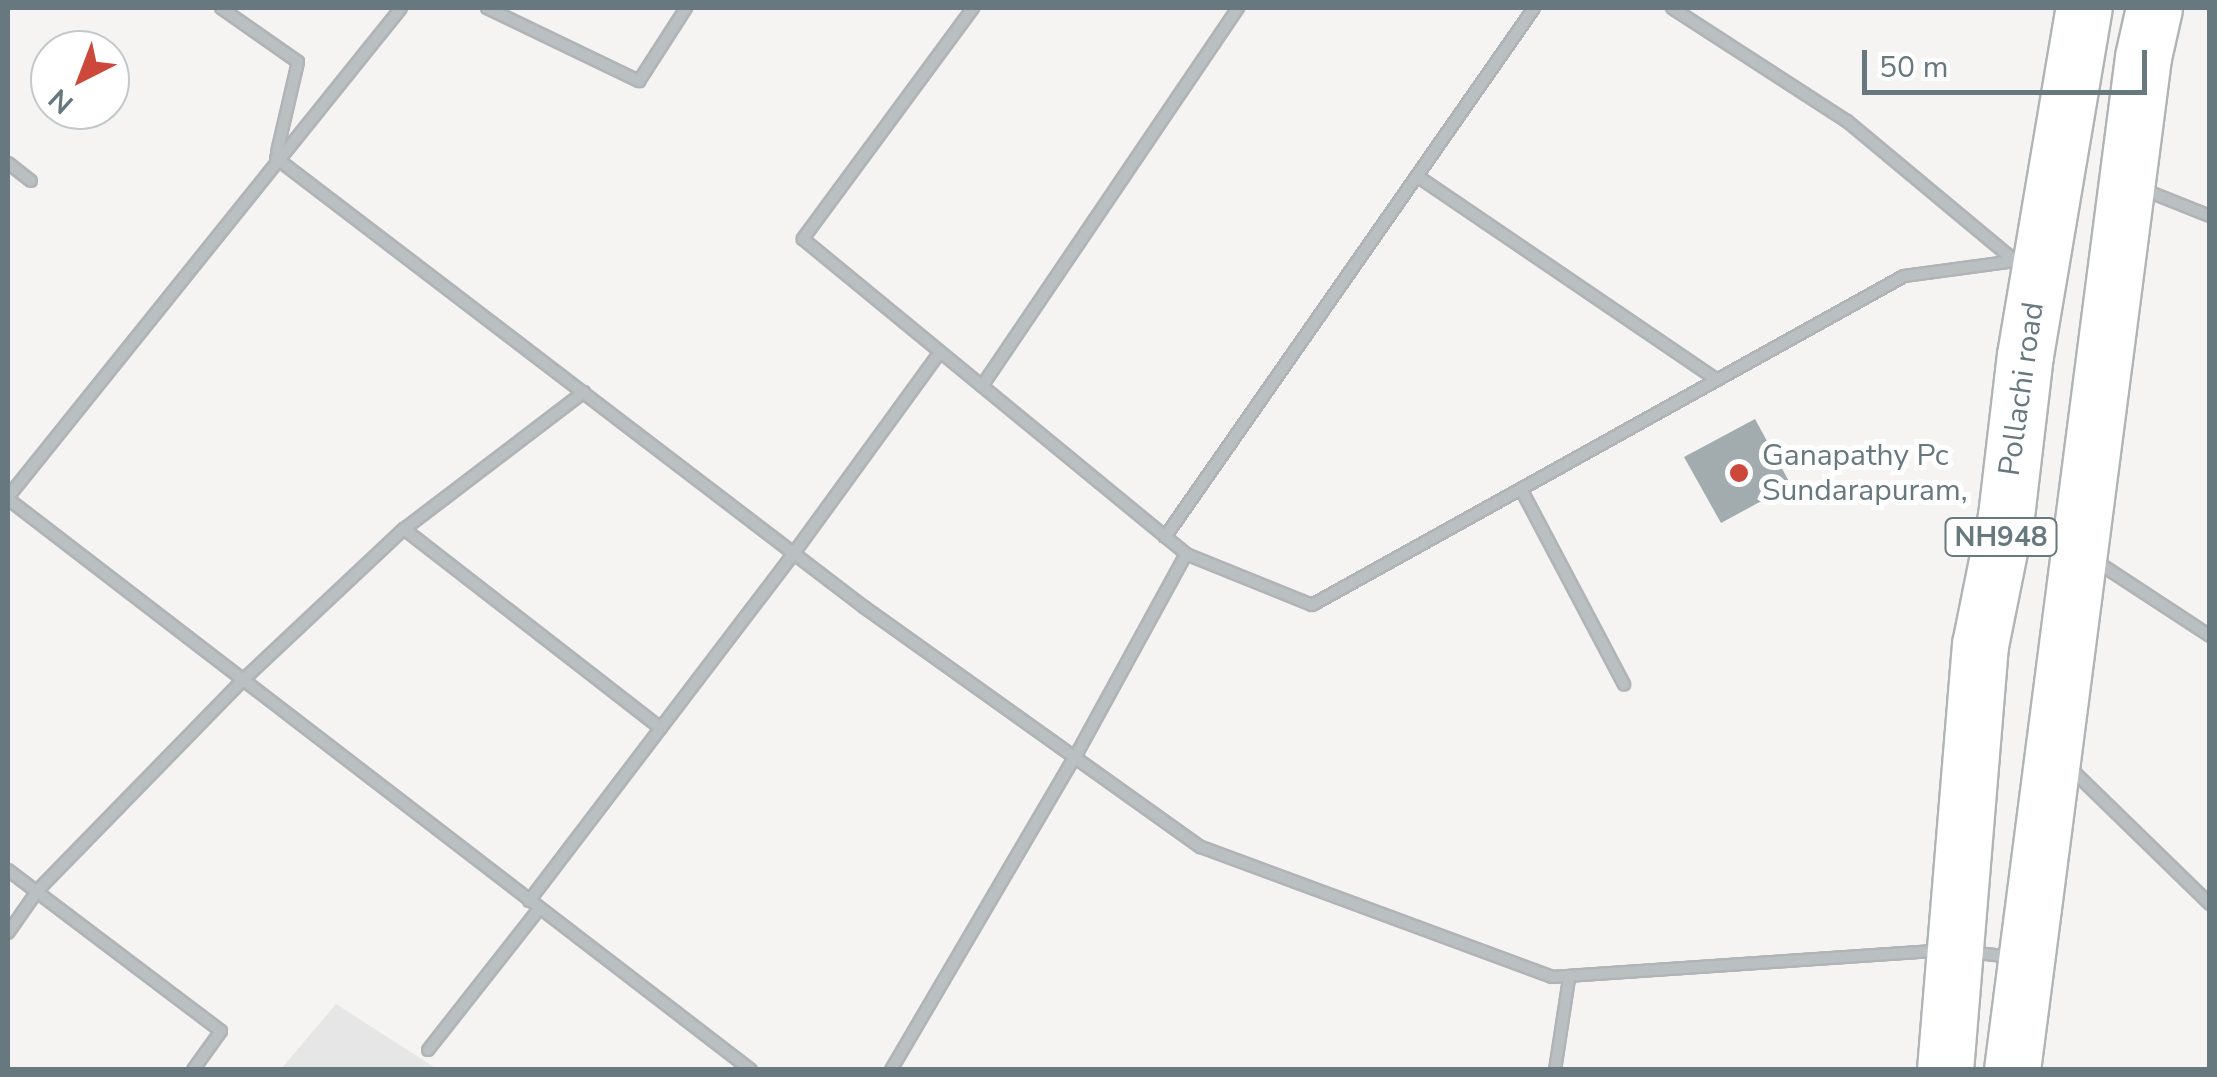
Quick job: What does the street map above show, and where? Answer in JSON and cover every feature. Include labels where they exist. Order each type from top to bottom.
[{"type":"highway","name":"Pollachi road","points":[[1945,1070],[1980,645],[2006,516],[2050,203],[2084,8]]},
{"type":"highway","name":"NH948","points":[[2012,1070],[2154,8]]},
{"type":"street","points":[[221,8],[298,62],[276,158]]},
{"type":"street","points":[[402,8],[276,158],[8,498],[751,1070]]},
{"type":"street","points":[[487,8],[639,81],[686,8]]},
{"type":"street","points":[[973,8],[803,239],[1186,554],[1312,605],[1904,276],[2015,261]]},
{"type":"street","points":[[982,386],[1238,8]]},
{"type":"street","points":[[1165,537],[1534,8]]},
{"type":"street","points":[[1672,8],[1847,121],[2015,261]]},
{"type":"street","points":[[276,158],[794,554],[1201,846],[1552,977],[1956,950],[2027,959]]},
{"type":"street","points":[[8,163],[31,180]]},
{"type":"street","points":[[1417,176],[1717,380]]},
{"type":"street","points":[[2128,183],[2210,216]]},
{"type":"street","points":[[2015,261],[2050,203]]},
{"type":"street","points":[[529,901],[794,554],[940,352]]},
{"type":"street","points":[[8,933],[38,890],[242,680],[404,529],[584,392]]},
{"type":"street","points":[[1521,489],[1624,684]]},
{"type":"street","points":[[404,529],[661,728]]},
{"type":"street","points":[[2080,550],[2210,636]]},
{"type":"street","points":[[891,1070],[1075,757],[1186,554]]},
{"type":"street","points":[[2054,752],[2210,904]]},
{"type":"street","points":[[8,870],[221,1030],[193,1070]]},
{"type":"street","points":[[428,1050],[539,909]]},
{"type":"street","points":[[1555,1070],[1569,978]]},
{"type":"shaded area","points":[[336,1004],[437,1069],[281,1069]]},
{"type":"building","points":[[1755,419],[1791,485],[1721,523],[1684,457]]},
{"type":"place","name":"Ganapathy Pc Sundarapuram,","points":[[1739,473]]}]
